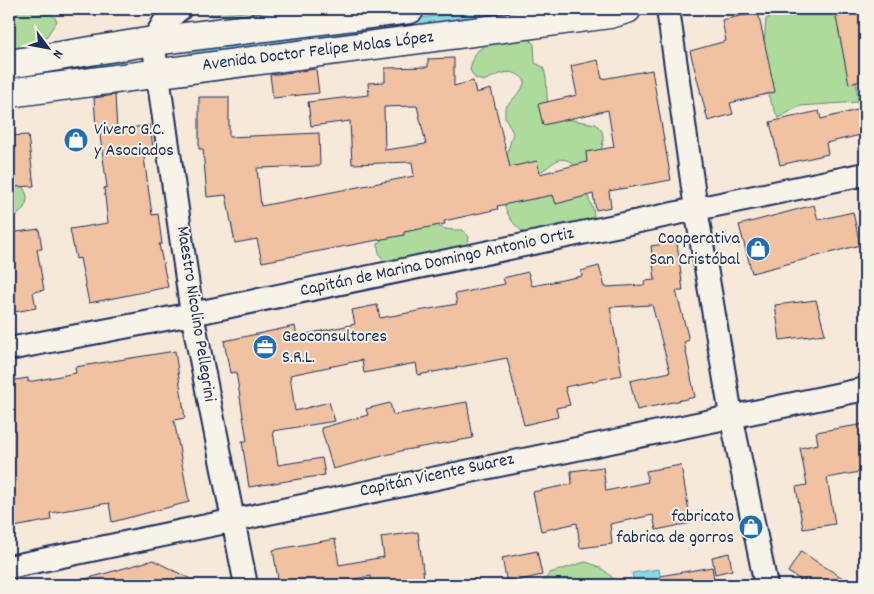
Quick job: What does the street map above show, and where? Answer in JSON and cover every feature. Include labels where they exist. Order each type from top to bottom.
[{"type":"main road","name":"Avenida Doctor Felipe Molas López","points":[[9,64],[153,41],[410,9]]},
{"type":"main road","name":"Avenida Doctor Felipe Molas López","points":[[9,92],[610,14],[627,9]]},
{"type":"street","points":[[153,41],[165,21],[180,9]]},
{"type":"street","points":[[668,9],[696,208],[731,415],[766,585]]},
{"type":"street","name":"Maestro Nicolino Pellegrini","points":[[153,41],[159,72],[192,314],[246,585]]},
{"type":"street","name":"Capitán de Marina Domingo Antonio Ortiz","points":[[9,349],[192,314],[865,174]]},
{"type":"street","name":"Capitán Vicente Suarez","points":[[9,566],[731,415],[865,389]]},
{"type":"green space","points":[[36,8],[53,15],[57,21],[42,43],[41,51],[9,55],[9,9]]},
{"type":"green space","points":[[215,9],[271,9],[211,16],[210,13]]},
{"type":"green space","points":[[785,9],[857,9],[865,17],[865,23],[853,37],[858,102],[800,106],[778,118],[761,79],[766,19]]},
{"type":"green space","points":[[494,38],[528,38],[534,44],[535,63],[543,67],[545,73],[548,106],[553,117],[596,124],[602,131],[601,153],[586,192],[593,209],[596,227],[555,235],[534,236],[518,228],[508,214],[504,203],[577,167],[571,162],[561,159],[538,173],[522,177],[504,165],[513,133],[505,117],[505,108],[522,89],[525,81],[515,73],[510,72],[483,81],[475,78],[470,70],[474,54]]},
{"type":"green space","points":[[9,157],[14,164],[27,200],[22,210],[16,216],[9,218]]},
{"type":"green space","points":[[425,215],[442,228],[463,230],[469,237],[468,245],[390,264],[382,258],[379,254],[378,244],[389,231]]},
{"type":"green space","points":[[585,562],[604,570],[619,585],[540,585],[550,573]]},
{"type":"water","points":[[487,9],[536,9],[190,56],[189,50]]},
{"type":"water","points":[[127,59],[127,65],[9,81],[9,75]]},
{"type":"water","points":[[659,569],[661,581],[634,584],[632,573]]},
{"type":"building","points":[[865,11],[865,80],[849,84],[836,17]]},
{"type":"building","points":[[758,12],[775,92],[730,103],[733,114],[708,121],[690,51],[726,41],[722,20]]},
{"type":"building","points":[[454,58],[454,86],[473,81],[476,93],[491,89],[510,167],[537,161],[540,174],[587,162],[586,152],[614,147],[608,110],[543,125],[538,104],[577,95],[571,66],[598,60],[602,79],[652,70],[671,180],[609,191],[611,207],[596,210],[593,194],[556,204],[553,195],[497,206],[498,209],[444,221],[445,224],[404,232],[404,235],[262,262],[257,239],[235,243],[226,195],[207,197],[203,149],[199,149],[199,97],[229,97],[229,137],[319,133],[320,166],[257,168],[261,206],[414,176],[412,162],[352,164],[350,121],[311,126],[308,102],[369,95],[368,83],[385,82],[385,68],[428,67],[428,59]],"holes":[[[417,106],[426,144],[385,150],[384,107]]]},
{"type":"building","points":[[316,69],[319,93],[273,98],[270,75]]},
{"type":"building","points":[[115,95],[117,130],[150,125],[153,148],[143,150],[152,215],[158,214],[162,244],[159,244],[168,287],[89,303],[80,258],[76,259],[70,229],[108,223],[104,188],[107,187],[99,128],[96,129],[94,98]]},
{"type":"building","points":[[865,108],[865,134],[826,143],[828,154],[780,165],[770,122],[819,111],[821,119]]},
{"type":"building","points":[[28,135],[34,186],[13,187],[10,136]]},
{"type":"building","points":[[814,205],[818,220],[853,212],[860,245],[752,273],[739,225]]},
{"type":"building","points":[[39,229],[42,249],[37,249],[44,290],[33,292],[36,308],[9,313],[9,233]]},
{"type":"building","points":[[677,242],[683,291],[676,291],[689,340],[684,342],[695,397],[637,410],[630,381],[670,372],[652,305],[610,307],[622,375],[565,387],[570,405],[556,408],[558,417],[524,425],[507,358],[418,375],[416,363],[364,373],[362,360],[290,375],[295,411],[329,402],[335,421],[273,431],[278,465],[322,458],[325,475],[249,487],[242,441],[247,441],[236,372],[230,373],[224,341],[295,326],[297,336],[355,324],[352,310],[377,305],[380,318],[457,304],[455,294],[505,284],[503,278],[528,272],[532,286],[582,276],[581,271],[599,266],[605,287],[645,285],[644,281],[655,280],[651,246]]},
{"type":"building","points":[[816,300],[825,334],[780,340],[775,305]]},
{"type":"building","points":[[175,351],[185,418],[174,420],[189,502],[112,522],[109,503],[50,513],[51,520],[9,528],[9,381],[28,378],[28,382],[76,373],[75,367]]},
{"type":"building","points":[[467,402],[473,438],[405,450],[333,469],[321,428],[368,415],[366,409],[390,403],[393,415]]},
{"type":"building","points":[[865,424],[865,471],[827,478],[835,524],[803,529],[796,487],[807,485],[800,448],[818,444],[816,432]]},
{"type":"building","points":[[681,465],[691,523],[656,530],[653,515],[610,524],[612,544],[580,548],[577,523],[541,531],[533,492],[572,484],[571,471],[603,467],[606,491],[648,482],[646,471]]},
{"type":"building","points":[[418,532],[424,578],[375,585],[372,585],[371,576],[320,585],[279,585],[273,550],[335,539],[339,565],[384,557],[381,537]]},
{"type":"building","points":[[537,551],[542,575],[507,583],[502,558]]},
{"type":"building","points":[[801,551],[854,585],[809,585],[788,572]]},
{"type":"building","points":[[729,553],[732,570],[715,574],[712,557]]},
{"type":"building","points":[[153,560],[202,585],[82,585],[82,580]]},
{"type":"building","points":[[712,567],[715,585],[661,585],[660,576]]},
{"type":"place","name":"Vivero G.C. y Asociados","points":[[76,140]]},
{"type":"place","name":"Cooperativa San Cristóbal","points":[[758,249]]},
{"type":"place","name":"Geoconsultores S.R.L.","points":[[265,347]]},
{"type":"place","name":"fabricato fabrica de gorros","points":[[751,527]]}]
